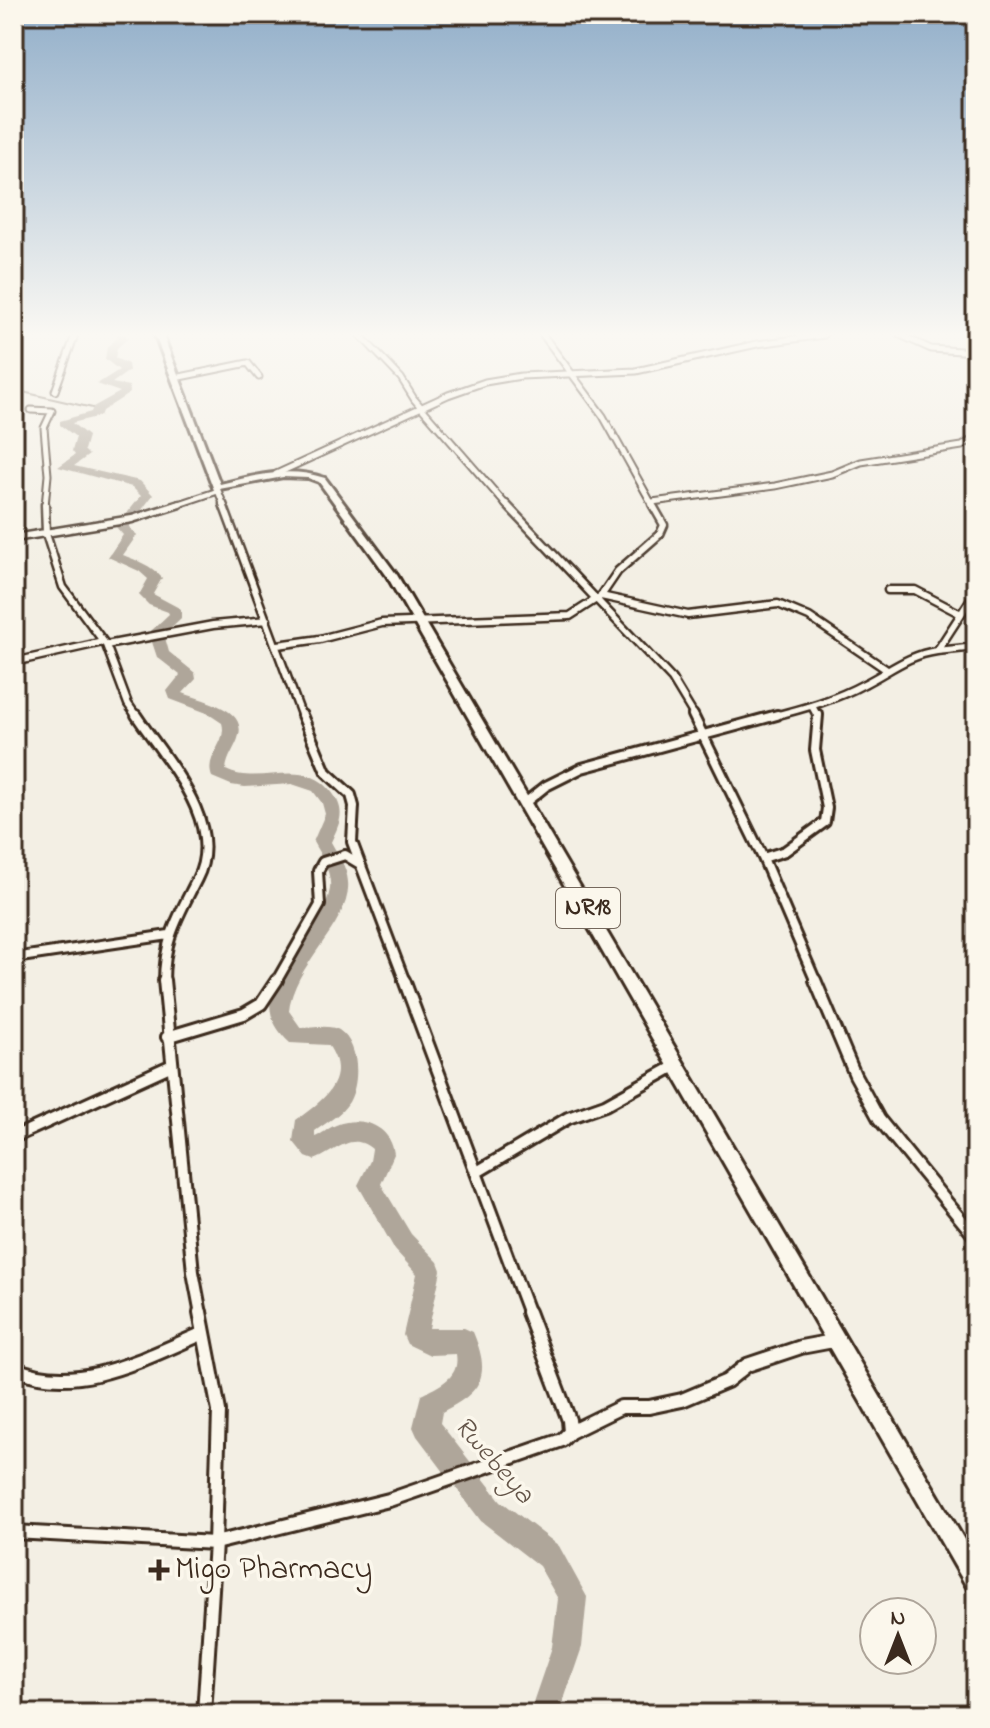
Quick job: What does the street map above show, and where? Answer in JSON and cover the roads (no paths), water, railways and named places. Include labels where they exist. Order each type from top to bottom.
[{"type":"main road","points":[[189,416],[217,489]]},
{"type":"main road","name":"NR18","points":[[217,489],[276,474],[310,475],[322,480],[385,564],[423,622],[976,1581]]},
{"type":"street","points":[[50,416],[43,438],[48,475],[46,534],[69,598],[104,643],[128,704],[184,787],[199,816],[203,834],[205,852],[199,877],[169,935],[164,963],[167,1037],[193,1272],[219,1411],[215,1543],[204,1714]]},
{"type":"street","points":[[276,474],[406,416]]},
{"type":"street","points":[[430,416],[542,545],[599,598],[672,679],[705,735],[763,858],[855,1075],[879,1119],[976,1238]]},
{"type":"street","points":[[278,645],[320,639],[382,623],[570,616],[599,598],[618,571],[663,530],[652,502],[603,416]]},
{"type":"street","points":[[652,502],[790,483],[832,474],[861,462],[962,446],[976,437]]},
{"type":"street","points":[[14,538],[132,519],[217,489],[278,645],[316,754],[326,772],[351,795],[354,806],[352,842],[569,1420],[570,1432]]},
{"type":"street","points":[[888,590],[915,590],[959,613]]},
{"type":"street","points":[[937,651],[976,591]]},
{"type":"street","points":[[599,598],[688,615],[778,604],[809,617],[887,670]]},
{"type":"street","points":[[14,662],[104,643],[147,639],[213,625],[267,620]]},
{"type":"street","points":[[526,802],[546,786],[582,768],[812,706],[863,685],[915,654],[976,647]]},
{"type":"street","points":[[763,858],[785,851],[825,822],[827,808],[815,750],[818,713],[812,706]]},
{"type":"street","points":[[167,1037],[244,1014],[261,1004],[291,960],[320,905],[321,879],[318,871],[323,862],[345,855],[360,865]]},
{"type":"street","points":[[14,958],[169,935]]},
{"type":"street","points":[[477,1172],[568,1118],[605,1105],[678,1065]]},
{"type":"street","points":[[14,1137],[170,1066]]},
{"type":"street","points":[[14,1292],[16,1369],[29,1378],[57,1381],[98,1375],[204,1333]]},
{"type":"street","points":[[14,1532],[215,1543],[389,1500],[562,1440],[570,1432],[621,1407],[649,1407],[682,1400],[727,1381],[747,1365],[801,1347],[837,1340]]},
{"type":"waterway","name":"Rwebeya","points":[[92,416],[64,423],[82,436],[78,451],[83,455],[64,467],[136,484],[147,495],[122,527],[130,535],[115,557],[144,568],[155,578],[146,595],[154,602],[174,609],[176,615],[156,633],[162,654],[187,673],[188,679],[175,691],[175,696],[213,709],[229,721],[231,737],[220,758],[218,773],[245,781],[306,780],[319,787],[332,807],[333,819],[322,842],[338,875],[336,902],[286,981],[279,1011],[283,1022],[297,1037],[332,1036],[343,1052],[346,1077],[336,1102],[304,1127],[304,1141],[314,1150],[341,1133],[353,1131],[366,1133],[381,1144],[382,1159],[369,1185],[403,1242],[429,1270],[416,1335],[430,1342],[464,1341],[471,1365],[470,1373],[460,1387],[430,1404],[426,1427],[491,1511],[549,1556],[573,1597],[567,1647],[544,1714]]},
{"type":"place","name":"Migo Pharmacy","points":[[159,1570]]}]
